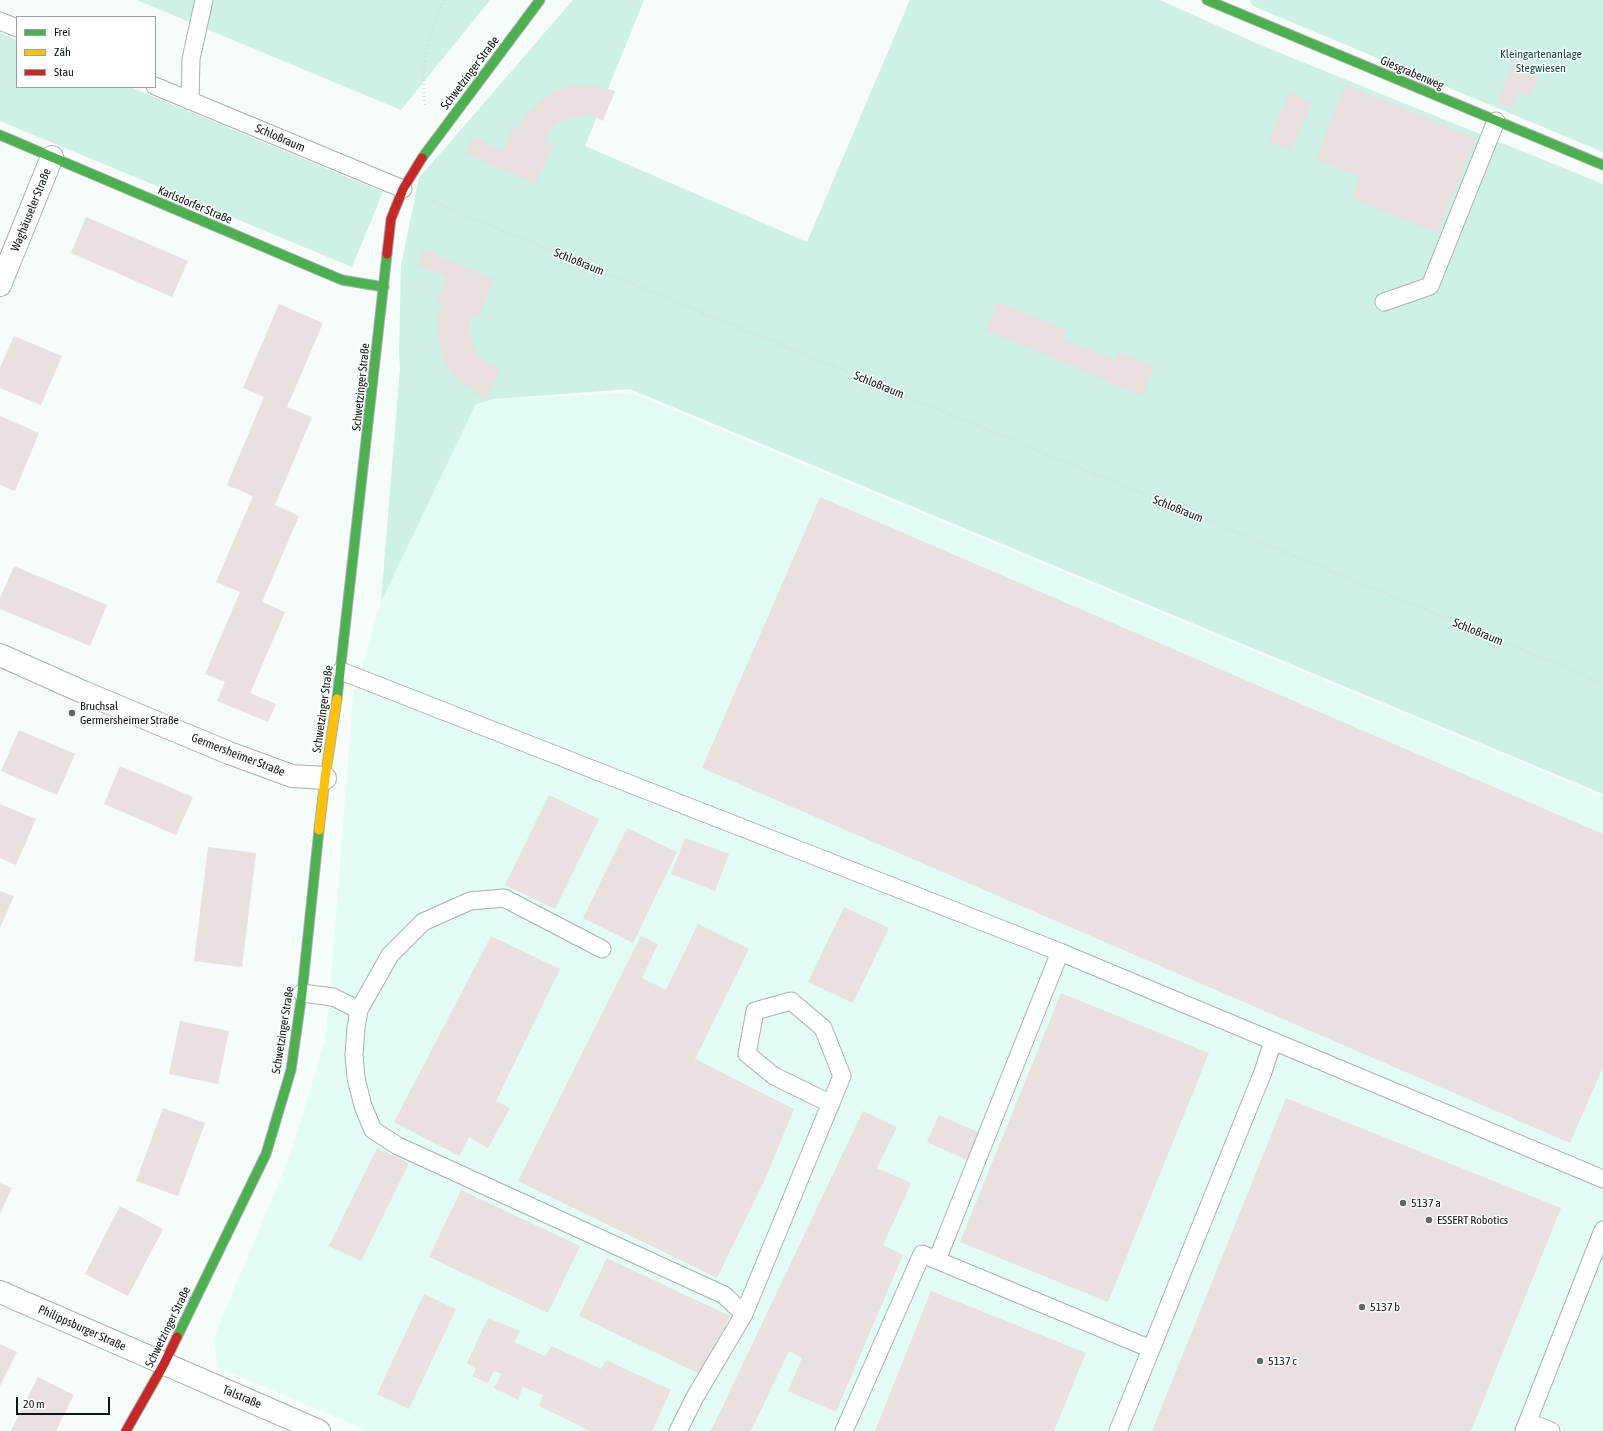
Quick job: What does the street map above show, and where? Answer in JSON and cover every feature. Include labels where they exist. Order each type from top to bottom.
[{"type":"street","name":"Schwetzinger Straße","points":[[126,1431],[164,1364],[266,1154],[291,1070],[302,993],[325,778],[341,671],[391,219],[403,189],[429,147],[540,0]]},
{"type":"street","name":"Giesgrabenweg","points":[[1211,1],[1603,165]]},
{"type":"street","name":"Karlsdorfer Straße","points":[[0,135],[342,280],[384,287]]},
{"type":"street","name":"Waghäuseler Straße","points":[[0,285],[52,157]]},
{"type":"street","name":"Germersheimer Straße","points":[[2,661],[83,692],[229,753],[292,776],[325,778]]},
{"type":"street","name":"Philippsburger Straße","points":[[0,1292],[164,1364]]},
{"type":"street","name":"Talstraße","points":[[164,1364],[319,1431]]},
{"type":"lane","points":[[190,101],[191,59],[204,0]]},
{"type":"lane","points":[[0,21],[16,28]]},
{"type":"lane","name":"Schloßraum","points":[[156,86],[403,189]]},
{"type":"lane","points":[[1384,302],[1430,286],[1496,121]]},
{"type":"lane","points":[[341,671],[1060,952],[1603,1179]]},
{"type":"lane","points":[[602,949],[504,898],[470,901],[423,922],[390,955],[359,1010],[354,1055],[356,1078],[363,1106],[373,1130],[398,1146],[724,1295],[744,1314]]},
{"type":"lane","points":[[937,1260],[1060,952]]},
{"type":"lane","points":[[302,993],[333,997],[359,1010]]},
{"type":"lane","points":[[678,1431],[695,1397],[744,1314],[831,1104],[842,1076],[823,1028],[791,1001],[754,1011],[747,1054],[774,1076],[831,1104]]},
{"type":"lane","points":[[1118,1431],[1262,1072],[1273,1040]]},
{"type":"lane","points":[[1551,1431],[1526,1426],[1603,1230]]},
{"type":"lane","points":[[844,1431],[922,1254],[1151,1349]]},
{"type":"path","points":[[429,147],[422,81],[424,53],[437,16],[445,0]]},
{"type":"path","name":"Schloßraum","points":[[403,189],[1603,684]]},
{"type":"shaded area","points":[[632,393],[1603,796],[1603,1431],[369,1431],[218,1367],[213,1340],[290,1156],[325,1041],[353,696],[381,602],[476,404],[494,399]]},
{"type":"green space","points":[[137,0],[490,0],[401,110]]},
{"type":"green space","points":[[573,0],[644,0],[585,146],[807,242],[910,0],[1160,0],[1258,44],[1603,184],[1603,794],[630,389],[494,399],[476,404],[381,602],[400,368],[401,266],[419,178]]},
{"type":"green space","name":"Kleingartenanlage Stegwiesen","points":[[1249,0],[1603,0],[1603,152],[1253,6]]},
{"type":"green space","points":[[0,33],[16,40],[16,88],[132,88],[383,192],[352,267],[0,121]]},
{"type":"building","points":[[1515,58],[1532,65],[1529,73],[1538,77],[1530,97],[1518,92],[1512,108],[1497,102]]},
{"type":"building","points":[[581,85],[598,86],[615,91],[603,121],[591,115],[577,116],[565,119],[555,125],[545,141],[553,145],[535,184],[465,153],[472,137],[503,151],[513,127],[518,129],[525,116],[535,105],[560,88]]},
{"type":"building","points":[[1346,85],[1476,138],[1437,233],[1352,198],[1360,177],[1315,159]]},
{"type":"building","points":[[1289,93],[1312,103],[1291,151],[1269,140]]},
{"type":"building","points":[[86,217],[188,261],[172,297],[71,253]]},
{"type":"building","points":[[424,250],[494,279],[478,317],[471,314],[470,321],[472,342],[476,351],[483,360],[490,365],[500,368],[486,400],[458,381],[449,371],[442,355],[437,326],[438,314],[443,303],[437,301],[447,277],[417,265]]},
{"type":"building","points":[[998,302],[1066,330],[1063,339],[1115,360],[1118,352],[1154,367],[1142,396],[986,330]]},
{"type":"building","points":[[279,304],[323,323],[287,407],[312,417],[275,505],[299,516],[262,602],[285,612],[250,693],[276,704],[268,722],[217,701],[225,682],[205,674],[240,592],[216,582],[253,496],[227,485],[264,397],[243,388]]},
{"type":"building","points":[[14,336],[62,356],[41,405],[0,388],[0,368]]},
{"type":"building","points":[[0,416],[39,433],[15,491],[0,485]]},
{"type":"building","points":[[820,497],[1603,834],[1603,1067],[1570,1143],[702,768]]},
{"type":"building","points":[[14,566],[107,605],[90,646],[0,609],[0,598]]},
{"type":"building","points":[[19,730],[75,754],[57,795],[1,771]]},
{"type":"building","points":[[120,766],[193,797],[176,835],[104,804]]},
{"type":"building","points":[[549,795],[599,819],[555,909],[505,885]]},
{"type":"building","points":[[0,804],[36,819],[16,865],[0,858]]},
{"type":"building","points":[[627,828],[677,852],[633,943],[583,918]]},
{"type":"building","points":[[685,838],[729,854],[715,891],[671,874]]},
{"type":"building","points":[[208,847],[256,853],[242,967],[194,961]]},
{"type":"building","points":[[0,891],[14,896],[0,928]]},
{"type":"building","points":[[844,907],[889,928],[853,1003],[808,982]]},
{"type":"building","points":[[698,924],[749,949],[695,1059],[794,1109],[765,1179],[717,1278],[518,1181],[641,936],[658,944],[642,978],[666,990]]},
{"type":"building","points":[[491,936],[560,969],[496,1101],[510,1108],[488,1148],[469,1137],[459,1156],[394,1122]]},
{"type":"building","points":[[1061,993],[1209,1053],[1108,1302],[960,1242]]},
{"type":"building","points":[[180,1021],[229,1031],[218,1084],[169,1074]]},
{"type":"building","points":[[1286,1098],[1561,1208],[1471,1431],[1152,1431]]},
{"type":"building","points":[[163,1108],[205,1123],[178,1196],[136,1181]]},
{"type":"building","points":[[863,1111],[897,1127],[877,1168],[911,1183],[883,1245],[903,1255],[836,1412],[788,1391],[802,1358],[789,1351],[751,1431],[711,1431]]},
{"type":"building","points":[[939,1115],[980,1133],[967,1160],[927,1142]]},
{"type":"building","points":[[377,1148],[409,1163],[361,1261],[329,1246]]},
{"type":"building","points":[[0,1183],[12,1188],[0,1214]]},
{"type":"building","points":[[461,1190],[580,1246],[548,1313],[429,1257]]},
{"type":"building","points":[[120,1206],[163,1229],[128,1296],[85,1274]]},
{"type":"building","points":[[607,1258],[730,1316],[702,1375],[579,1316]]},
{"type":"building","points":[[931,1291],[1086,1353],[1054,1431],[875,1431]]},
{"type":"building","points":[[424,1294],[456,1309],[409,1409],[377,1394]]},
{"type":"building","points":[[488,1318],[520,1331],[514,1342],[545,1356],[552,1346],[601,1369],[606,1360],[671,1390],[652,1431],[590,1431],[539,1406],[543,1395],[523,1387],[518,1400],[494,1388],[501,1374],[494,1371],[488,1383],[472,1376],[476,1369],[467,1363]]},
{"type":"building","points":[[0,1344],[17,1352],[0,1386]]},
{"type":"building","points":[[38,1377],[74,1395],[56,1431],[11,1431]]},
{"type":"traffic: fast","points":[[422,158],[540,0]]},
{"type":"traffic: fast","points":[[1207,0],[1603,165]]},
{"type":"traffic: fast","points":[[0,135],[342,280],[384,287]]},
{"type":"traffic: fast","points":[[337,699],[387,254]]},
{"type":"traffic: fast","points":[[177,1337],[266,1154],[291,1070],[302,993],[319,830]]},
{"type":"traffic: slow","points":[[319,830],[337,699]]},
{"type":"traffic: jam","points":[[387,254],[391,219],[403,189],[422,158]]},
{"type":"traffic: jam","points":[[126,1431],[164,1364],[177,1337]]},
{"type":"place","name":"Bruchsal Germersheimer Straße","points":[[72,713]]},
{"type":"place","name":"5137 a","points":[[1403,1203]]},
{"type":"place","name":"ESSERT Robotics","points":[[1429,1220]]},
{"type":"place","name":"5137 b","points":[[1362,1307]]},
{"type":"place","name":"5137 c","points":[[1260,1361]]}]
